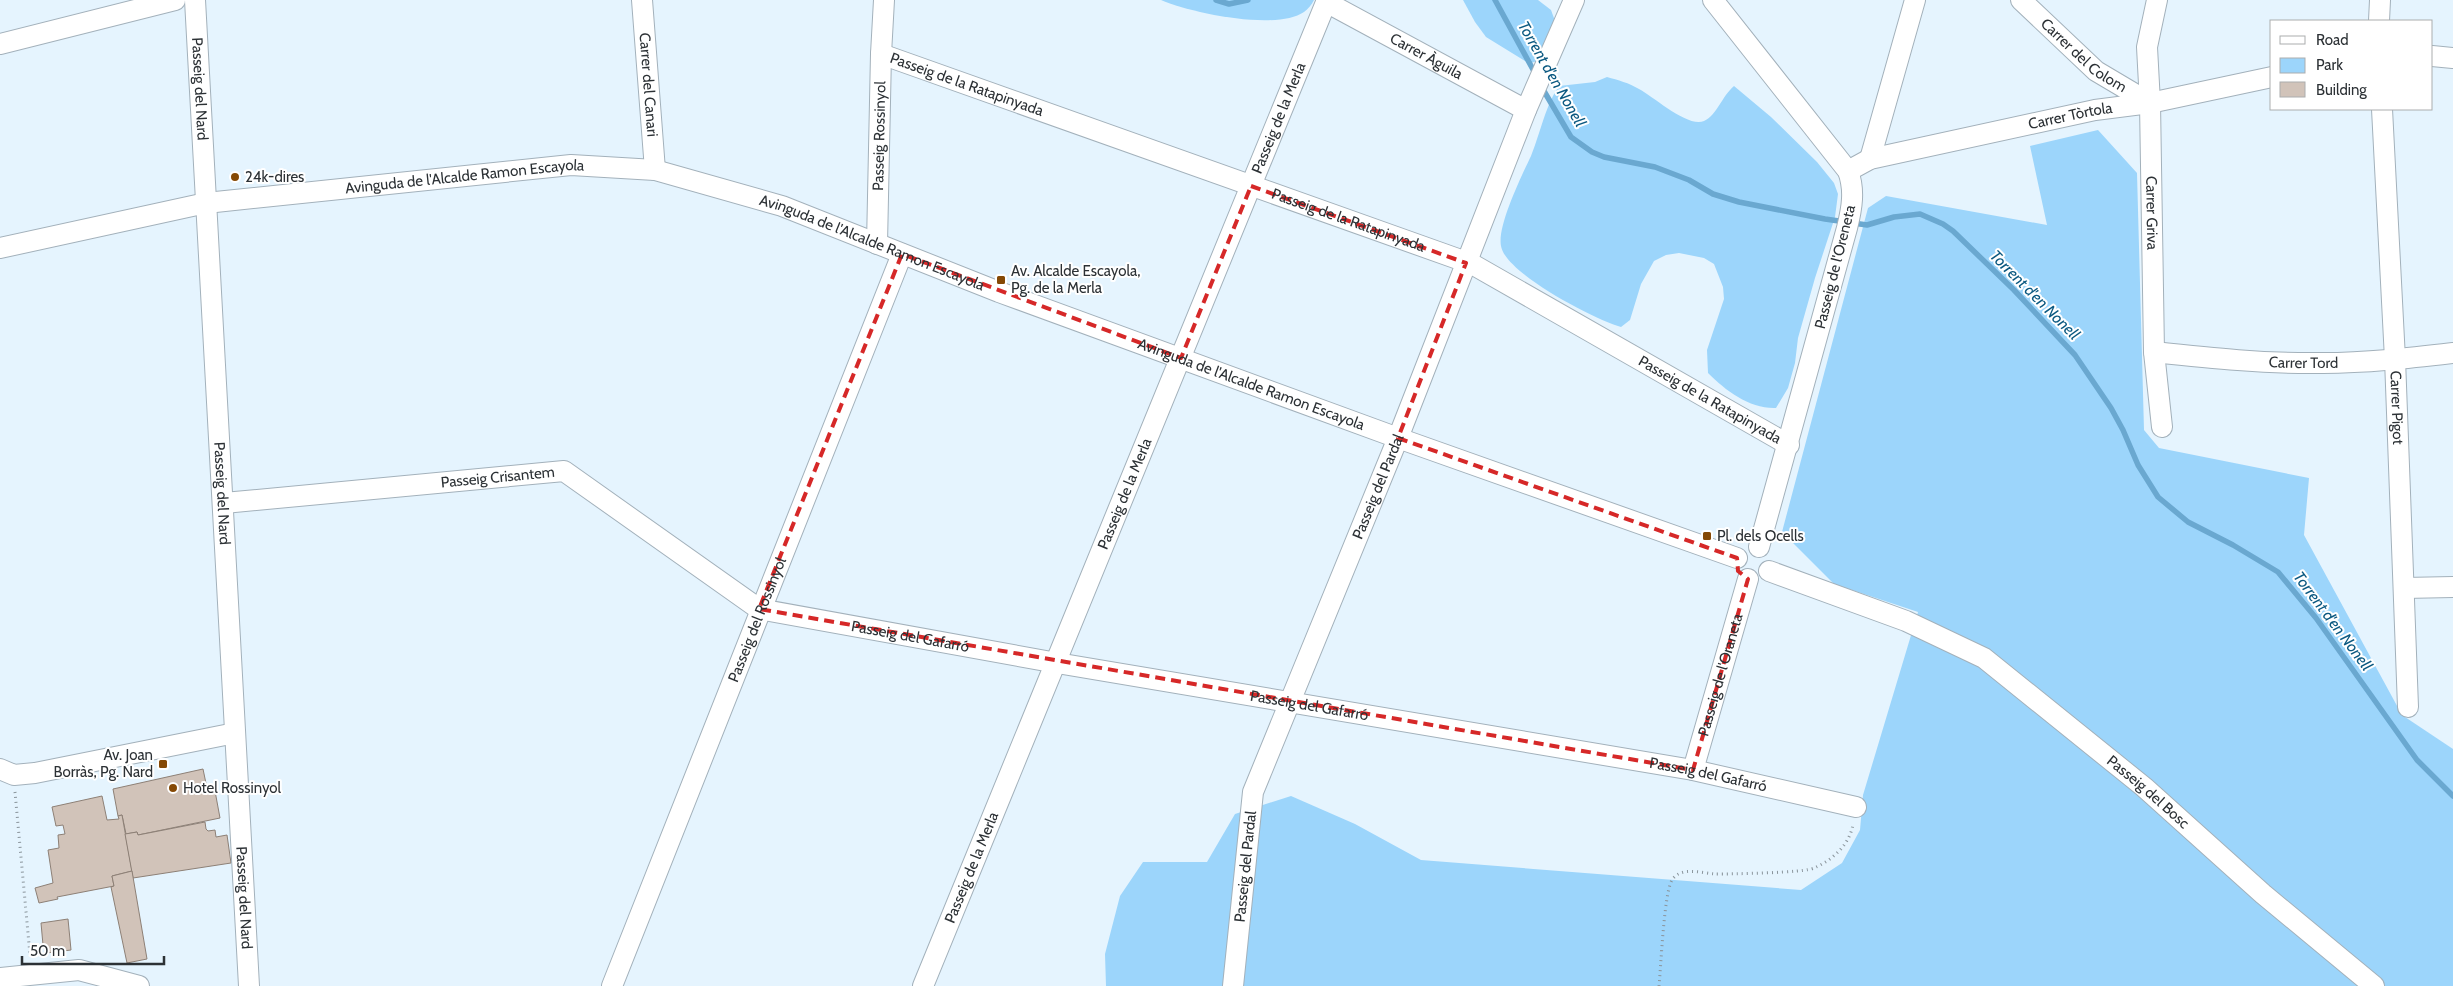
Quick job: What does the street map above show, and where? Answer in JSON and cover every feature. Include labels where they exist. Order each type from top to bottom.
[{"type":"street","points":[[0,44],[175,0]]},
{"type":"street","name":"Passeig del Nard","points":[[195,0],[249,986]]},
{"type":"street","name":"Carrer del Canari","points":[[642,0],[655,170]]},
{"type":"street","name":"Passeig Rossinyol","points":[[877,244],[884,0]]},
{"type":"street","points":[[1713,0],[1848,171],[1870,160],[1915,0]]},
{"type":"street","name":"Carrer del Colom","points":[[2022,0],[2096,71],[2150,103]]},
{"type":"street","name":"Carrer Griva","points":[[2157,0],[2147,47],[2150,103],[2154,352],[2162,427]]},
{"type":"street","points":[[2379,20],[2380,0]]},
{"type":"street","name":"Carrer Àguila","points":[[1327,1],[1526,110]]},
{"type":"street","name":"Passeig de la Merla","points":[[923,986],[1327,1]]},
{"type":"street","name":"Passeig del Pardal","points":[[1233,986],[1253,792],[1398,438],[1526,110],[1571,9]]},
{"type":"street","name":"Passeig de la Ratapinyada","points":[[881,54],[1466,263],[1789,445]]},
{"type":"street","points":[[2433,56],[2453,58]]},
{"type":"street","name":"Carrer Tòrtola","points":[[1870,160],[2095,110],[2150,103],[2270,76]]},
{"type":"street","name":"Carrer Pigot","points":[[2382,110],[2395,359],[2408,706]]},
{"type":"street","name":"Avinguda de l'Alcalde Ramon Escayola","points":[[0,248],[206,203],[571,165],[655,170],[782,206],[1008,295],[1398,438],[1737,558]]},
{"type":"street","name":"Passeig de l'Oreneta","points":[[1759,546],[1789,445],[1849,220],[1853,184],[1848,171]]},
{"type":"street","name":"Passeig del Rossinyol","points":[[612,986],[759,610],[902,254]]},
{"type":"street","name":"Carrer Tord","points":[[2154,352],[2236,361],[2323,363],[2395,359],[2453,353]]},
{"type":"street","name":"Passeig Crisantem","points":[[224,503],[564,471],[759,610]]},
{"type":"street","points":[[1759,546],[1770,556],[1769,571],[1763,578],[1748,579],[1738,571],[1737,558],[1746,548],[1759,546]]},
{"type":"street","name":"Passeig del Bosc","points":[[1769,571],[1906,620],[1984,658],[2144,787],[2263,894],[2374,986]]},
{"type":"street","name":"Passeig de l'Oraneta","points":[[1693,770],[1748,579]]},
{"type":"street","points":[[2404,588],[2453,587]]},
{"type":"street","name":"Passeig del Gafarró","points":[[759,610],[1057,663],[1693,770],[1856,807]]},
{"type":"street","points":[[7,772],[35,773],[235,733]]},
{"type":"street","points":[[0,978],[79,970],[140,986]]},
{"type":"path","points":[[7,772],[32,974]]},
{"type":"path","points":[[1659,986],[1666,905],[1671,881],[1677,874],[1686,871],[1716,874],[1813,869],[1846,845],[1852,833],[1856,807]]},
{"type":"highlighted area","points":[[1251,186],[1466,263],[1398,438],[1737,558],[1738,571],[1748,579],[1693,770],[759,609],[902,254],[1181,358]]},
{"type":"green space","points":[[1161,0],[1314,0],[1304,12],[1291,17],[1274,20],[1254,20],[1212,15]]},
{"type":"green space","points":[[1463,0],[1538,0],[1551,10],[1555,21],[1537,61],[1531,63],[1525,61],[1486,37]]},
{"type":"green space","points":[[1607,77],[1635,87],[1671,111],[1697,122],[1709,118],[1734,86],[1771,117],[1817,162],[1834,183],[1838,194],[1835,217],[1798,338],[1795,363],[1788,388],[1776,408],[1766,408],[1739,398],[1708,373],[1707,350],[1724,299],[1723,287],[1714,264],[1704,258],[1679,253],[1666,255],[1654,261],[1641,284],[1630,320],[1621,327],[1592,315],[1553,294],[1534,282],[1506,257],[1501,246],[1501,237],[1506,214],[1531,156],[1554,93],[1559,86],[1595,82]]},
{"type":"green space","points":[[2098,130],[2137,173],[2144,430],[2159,448],[2309,478],[2304,535],[2402,715],[2453,749],[2453,986],[1106,986],[1105,954],[1120,896],[1143,862],[1207,862],[1235,814],[1291,796],[1355,824],[1421,860],[1801,890],[1842,863],[1860,830],[1863,795],[1918,612],[1834,584],[1782,532],[1868,208],[1886,196],[2047,225],[2030,146]]},
{"type":"building","points":[[203,769],[208,793],[215,791],[220,818],[138,835],[137,832],[126,834],[122,815],[118,816],[113,789]]},
{"type":"building","points":[[102,796],[107,820],[119,819],[118,816],[122,815],[132,871],[112,876],[114,886],[57,897],[58,899],[39,903],[35,888],[53,883],[48,850],[59,848],[58,835],[65,834],[63,825],[56,826],[52,807]]},
{"type":"building","points":[[205,822],[208,831],[215,830],[216,837],[227,835],[231,863],[133,878],[125,834],[137,832],[138,835]]},
{"type":"building","points":[[132,871],[147,959],[127,963],[111,887],[114,886],[112,876]]},
{"type":"building","points":[[68,919],[71,950],[46,953],[43,945],[41,923]]},
{"type":"waterway","name":"Torrent d'en Nonell","points":[[1216,0],[1229,4],[1248,0]]},
{"type":"waterway","name":"Torrent d'en Nonell","points":[[1495,0],[1536,75]]},
{"type":"waterway","name":"Torrent d'en Nonell","points":[[1541,86],[1571,137],[1592,152],[1604,157],[1655,167],[1689,180],[1713,194],[1739,202],[1825,219],[1867,225],[1894,217],[1920,214],[1943,224],[1953,231],[2014,290],[2075,355],[2111,408],[2138,465],[2158,497],[2188,522],[2233,545],[2278,572],[2316,618],[2417,760],[2453,796]]},
{"type":"place","name":"24k-dires","points":[[235,177]]},
{"type":"place","name":"Av. Alcalde Escayola, Pg. de la Merla","points":[[1001,280]]},
{"type":"place","name":"Pl. dels Ocells","points":[[1707,536]]},
{"type":"place","name":"Av. Joan Borràs, Pg. Nard","points":[[163,764]]},
{"type":"place","name":"Hotel Rossinyol","points":[[173,788]]}]
